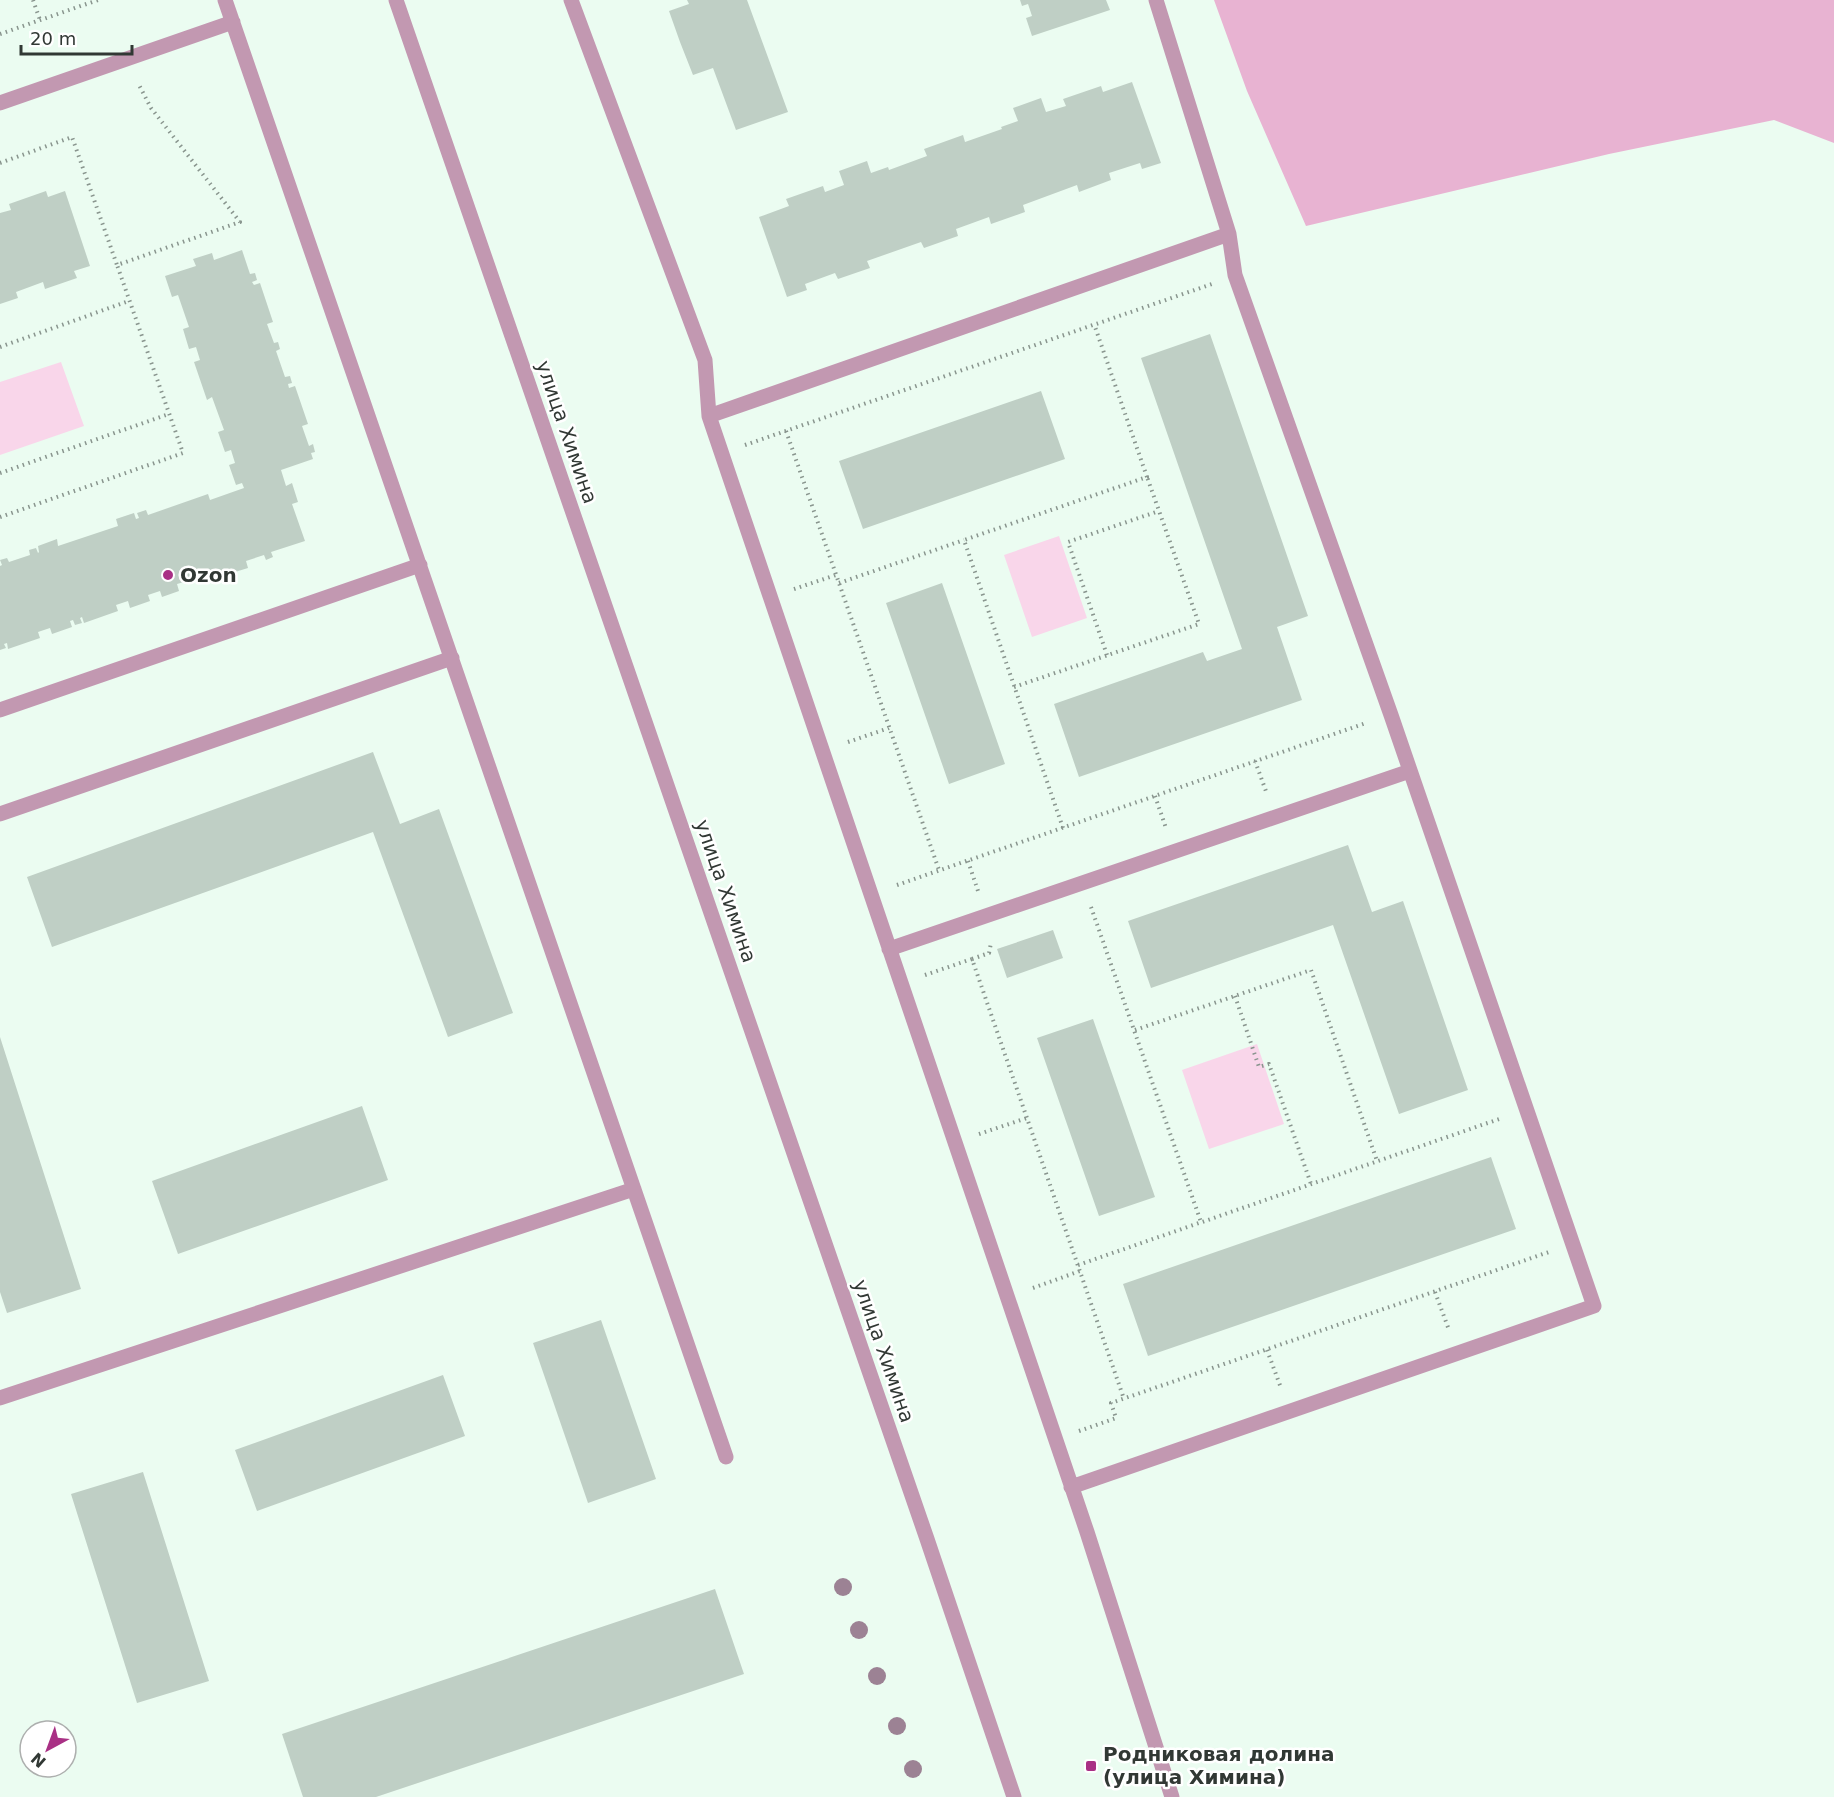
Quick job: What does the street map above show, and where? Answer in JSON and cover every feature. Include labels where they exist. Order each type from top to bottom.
[{"type":"street","points":[[225,0],[726,1457]]},
{"type":"street","name":"улица Химина","points":[[396,0],[879,1398],[1014,1797]]},
{"type":"street","points":[[571,0],[705,360],[709,416],[1055,1439],[1172,1797]]},
{"type":"street","points":[[1071,1487],[1594,1306],[1391,715],[1235,275],[1229,234],[1156,0]]},
{"type":"street","points":[[0,103],[233,22]]},
{"type":"street","points":[[709,416],[1229,234]]},
{"type":"street","points":[[0,710],[420,565]]},
{"type":"street","points":[[0,813],[452,658]]},
{"type":"street","points":[[889,949],[1410,771]]},
{"type":"street","points":[[0,1398],[634,1189]]},
{"type":"path","points":[[33,0],[40,20]]},
{"type":"path","points":[[0,34],[98,0]]},
{"type":"path","points":[[117,265],[240,222],[151,108],[126,59]]},
{"type":"path","points":[[0,163],[72,137],[183,453],[0,517]]},
{"type":"path","points":[[722,453],[1235,275]]},
{"type":"path","points":[[0,347],[129,302]]},
{"type":"path","points":[[1014,687],[1198,624],[1094,324]]},
{"type":"path","points":[[0,473],[169,414]]},
{"type":"path","points":[[786,431],[939,870]]},
{"type":"path","points":[[839,583],[1147,477]]},
{"type":"path","points":[[1107,655],[1068,542],[1159,511]]},
{"type":"path","points":[[964,540],[1063,828]]},
{"type":"path","points":[[770,597],[836,575]]},
{"type":"path","points":[[870,894],[1391,715]]},
{"type":"path","points":[[823,751],[889,728]]},
{"type":"path","points":[[1089,901],[1201,1222]]},
{"type":"path","points":[[901,984],[972,959],[1124,1399]]},
{"type":"path","points":[[1134,1030],[1311,970],[1377,1161]]},
{"type":"path","points":[[1235,996],[1259,1067],[1269,1064],[1311,1184]]},
{"type":"path","points":[[1078,1265],[1527,1110]]},
{"type":"path","points":[[955,1143],[1027,1118]]},
{"type":"path","points":[[1055,1439],[1116,1418],[1111,1403],[1573,1244]]},
{"type":"path","points":[[1007,1297],[1080,1271]]},
{"type":"path","points":[[1435,1292],[1457,1354]]},
{"type":"path","points":[[1267,1350],[1289,1412]]},
{"type":"shaded area","points":[[1214,0],[1834,0],[1834,143],[1774,120],[1609,154],[1306,226],[1247,91]]},
{"type":"shaded area","points":[[61,362],[84,426],[0,455],[0,382]]},
{"type":"shaded area","points":[[1059,536],[1087,618],[1032,637],[1004,555]]},
{"type":"shaded area","points":[[1257,1044],[1284,1124],[1209,1149],[1182,1070]]},
{"type":"building","points":[[687,0],[747,0],[788,112],[736,130],[713,68],[693,75],[680,42],[669,11],[689,4]]},
{"type":"building","points":[[1020,0],[1106,0],[1110,10],[1032,36],[1026,18],[1032,16],[1028,4],[1022,6]]},
{"type":"building","points":[[1132,82],[1161,163],[1142,169],[1140,163],[1109,173],[1111,180],[1079,192],[1077,185],[1023,205],[1025,212],[991,224],[989,217],[956,229],[958,236],[924,248],[921,242],[867,261],[870,268],[838,279],[835,273],[805,284],[807,290],[787,297],[759,217],[789,206],[786,199],[823,186],[825,192],[844,185],[839,171],[867,161],[871,173],[888,167],[889,170],[927,156],[924,149],[963,135],[965,142],[1002,129],[1001,127],[1018,121],[1013,108],[1041,98],[1046,112],[1066,106],[1063,99],[1101,86],[1103,92]]},
{"type":"building","points":[[46,191],[48,197],[65,191],[90,266],[74,271],[77,278],[45,289],[43,282],[16,292],[18,298],[0,304],[0,213],[11,210],[9,204]]},
{"type":"building","points":[[242,250],[250,274],[255,273],[257,280],[252,282],[254,285],[260,283],[273,322],[267,324],[274,343],[278,342],[280,349],[276,351],[285,377],[290,376],[292,383],[288,384],[289,388],[295,386],[308,424],[302,426],[309,446],[313,444],[315,452],[311,453],[313,459],[281,470],[286,486],[292,483],[298,502],[292,504],[305,541],[271,552],[273,557],[266,560],[264,555],[246,561],[248,568],[209,580],[207,574],[205,575],[207,580],[200,582],[198,578],[177,584],[179,591],[162,597],[160,591],[148,595],[150,601],[130,608],[128,601],[116,605],[118,611],[84,623],[82,617],[80,618],[82,623],[75,625],[73,620],[70,621],[72,627],[52,634],[50,628],[38,632],[40,638],[8,649],[7,643],[4,644],[6,648],[0,650],[0,566],[2,565],[0,560],[7,558],[9,562],[30,555],[29,550],[36,548],[38,553],[38,546],[57,539],[58,546],[118,526],[116,519],[134,513],[136,519],[139,518],[137,513],[146,510],[148,515],[208,494],[210,500],[244,488],[242,483],[236,485],[229,465],[235,463],[231,450],[225,452],[218,432],[224,430],[212,397],[207,400],[194,362],[200,360],[196,347],[189,349],[183,329],[189,327],[178,295],[172,297],[165,276],[196,266],[193,259],[212,253],[214,260]]},
{"type":"building","points":[[1210,334],[1308,616],[1277,627],[1302,700],[1079,777],[1054,704],[1203,652],[1207,661],[1242,649],[1141,358]]},
{"type":"building","points":[[1041,391],[1065,459],[863,529],[839,461]]},
{"type":"building","points":[[942,583],[1005,764],[949,784],[886,603]]},
{"type":"building","points":[[373,752],[400,824],[439,809],[513,1013],[448,1037],[373,832],[52,947],[27,877]]},
{"type":"building","points":[[1348,845],[1372,912],[1403,901],[1468,1090],[1399,1114],[1333,925],[1151,988],[1128,921]]},
{"type":"building","points":[[1053,930],[1063,958],[1007,978],[997,949]]},
{"type":"building","points":[[1093,1019],[1155,1197],[1099,1216],[1037,1038]]},
{"type":"building","points":[[0,1037],[81,1289],[7,1313],[0,1292]]},
{"type":"building","points":[[362,1106],[388,1180],[178,1254],[152,1181]]},
{"type":"building","points":[[1491,1157],[1516,1229],[1148,1356],[1123,1284]]},
{"type":"building","points":[[601,1320],[656,1479],[588,1503],[533,1343]]},
{"type":"building","points":[[443,1375],[465,1436],[257,1511],[235,1450]]},
{"type":"building","points":[[143,1472],[209,1681],[137,1703],[71,1494]]},
{"type":"building","points":[[715,1589],[744,1674],[376,1797],[303,1797],[282,1734]]},
{"type":"place","name":"Ozon","points":[[168,575]]},
{"type":"place","name":"Родниковая долина (улица Химина)","points":[[1091,1766]]}]
